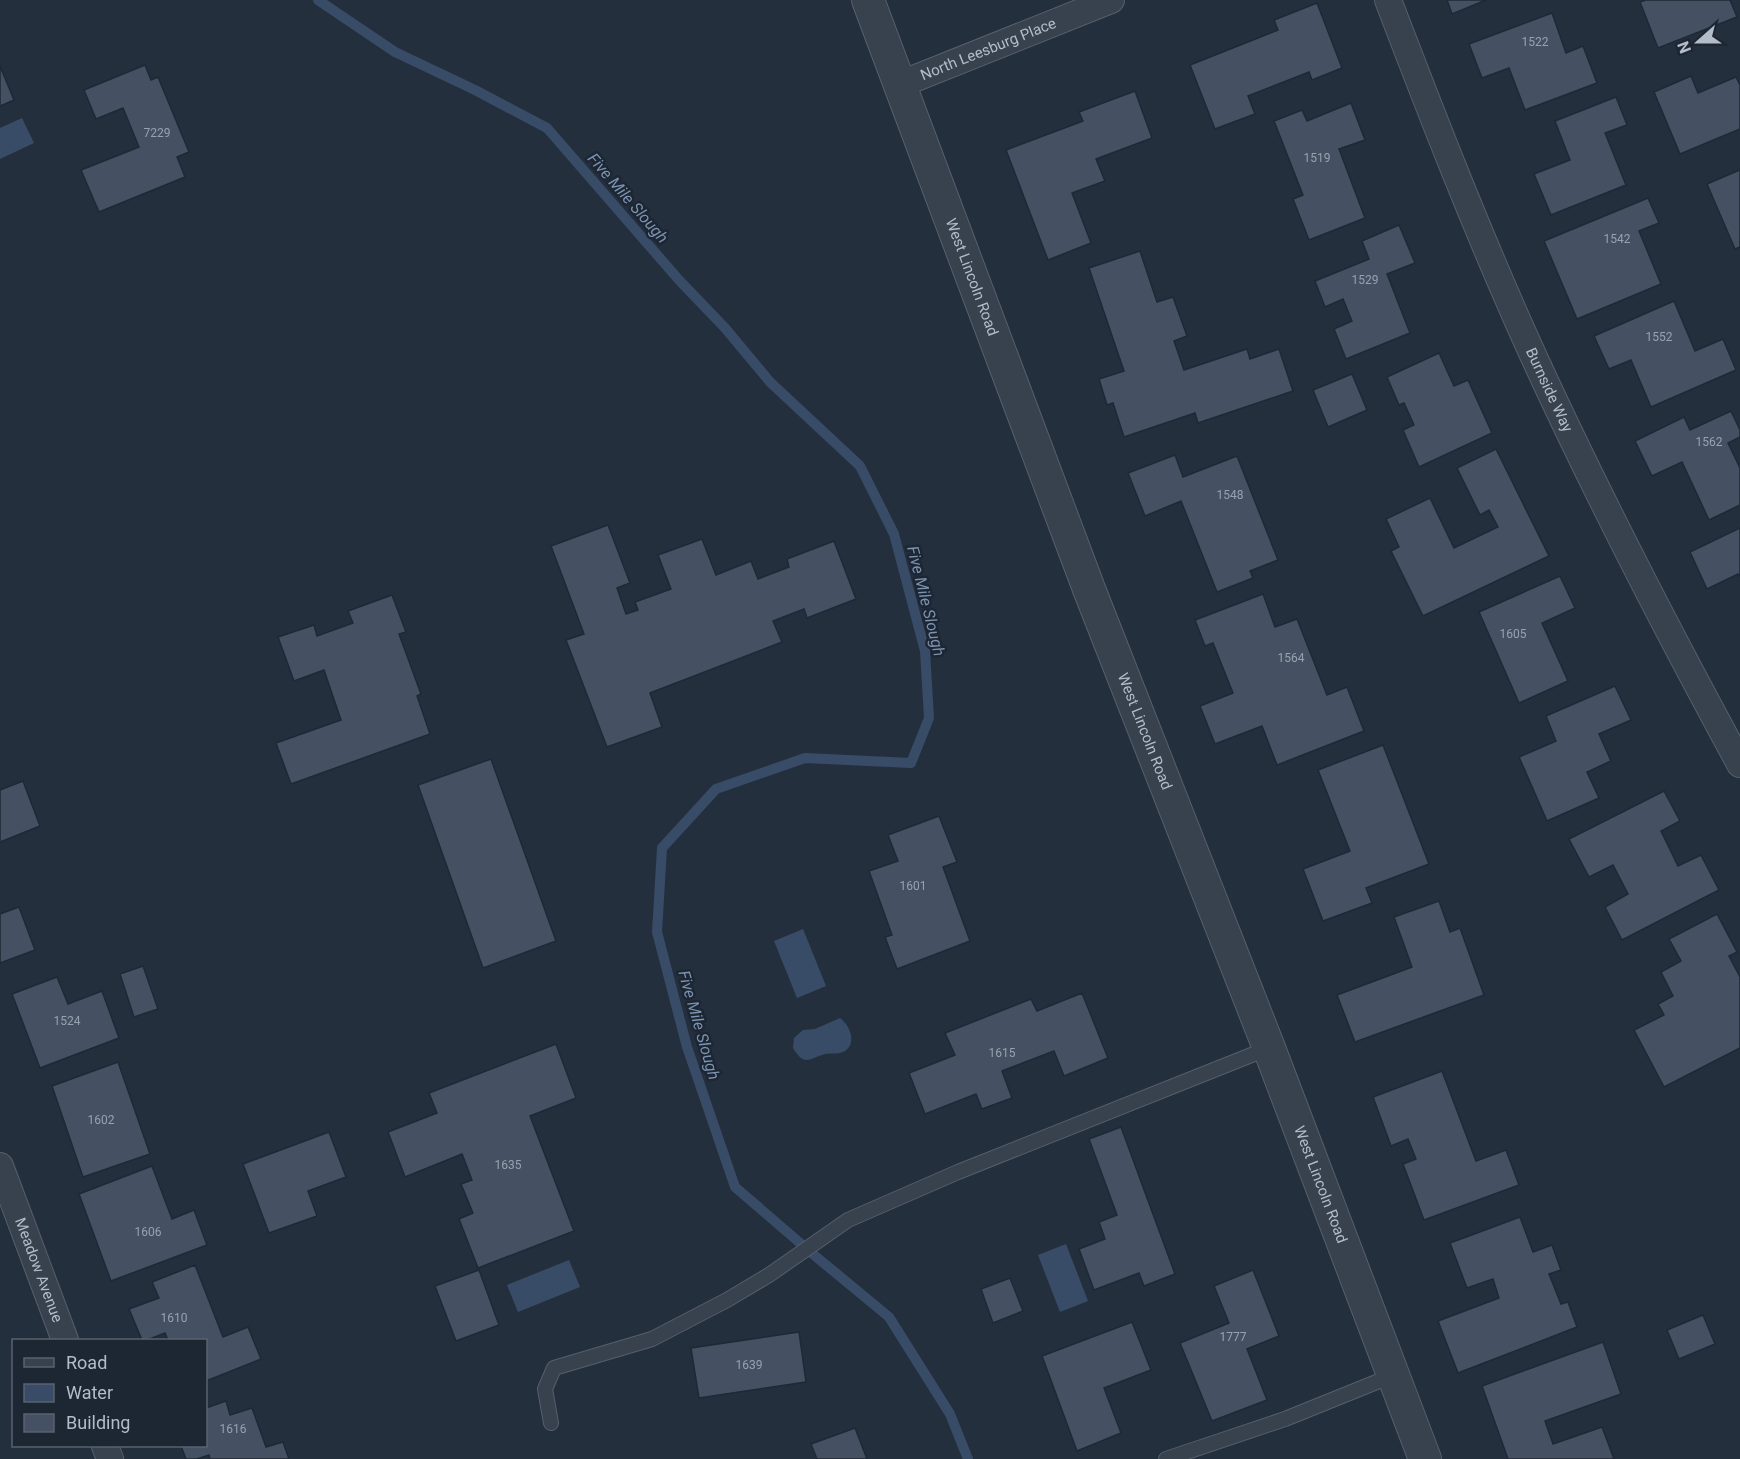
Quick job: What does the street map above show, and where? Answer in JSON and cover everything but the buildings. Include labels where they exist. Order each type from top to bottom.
[{"type":"street","name":"West Lincoln Road","points":[[868,0],[1089,589],[1269,1048],[1425,1459]]},
{"type":"street","name":"North Leesburg Place","points":[[901,84],[1111,0]]},
{"type":"street","name":"Burnside Way","points":[[1388,0],[1438,131],[1528,343],[1641,581],[1740,764]]},
{"type":"street","name":"Meadow Avenue","points":[[0,1166],[64,1339]]},
{"type":"lane","points":[[551,1423],[545,1389],[554,1368],[652,1339],[769,1275],[848,1220],[980,1163],[1269,1048]]},
{"type":"lane","points":[[1166,1459],[1285,1419],[1394,1375]]},
{"type":"water","points":[[22,118],[34,143],[0,159],[0,128]]},
{"type":"water","points":[[803,929],[826,986],[797,998],[774,941]]},
{"type":"water","points":[[840,1018],[848,1027],[851,1037],[846,1050],[807,1060],[797,1054],[793,1048],[794,1038],[803,1030],[815,1029]]},
{"type":"water","points":[[1066,1244],[1088,1301],[1060,1312],[1038,1255]]},
{"type":"water","points":[[569,1260],[580,1287],[518,1312],[507,1285]]},
{"type":"waterway","name":"Five Mile Slough","points":[[318,0],[395,52],[547,128],[679,280],[725,328],[770,382],[860,466],[894,534],[925,651],[929,718],[911,763],[805,758],[716,789],[662,848],[657,932],[687,1047],[735,1187],[889,1317],[950,1414],[968,1459]]}]
